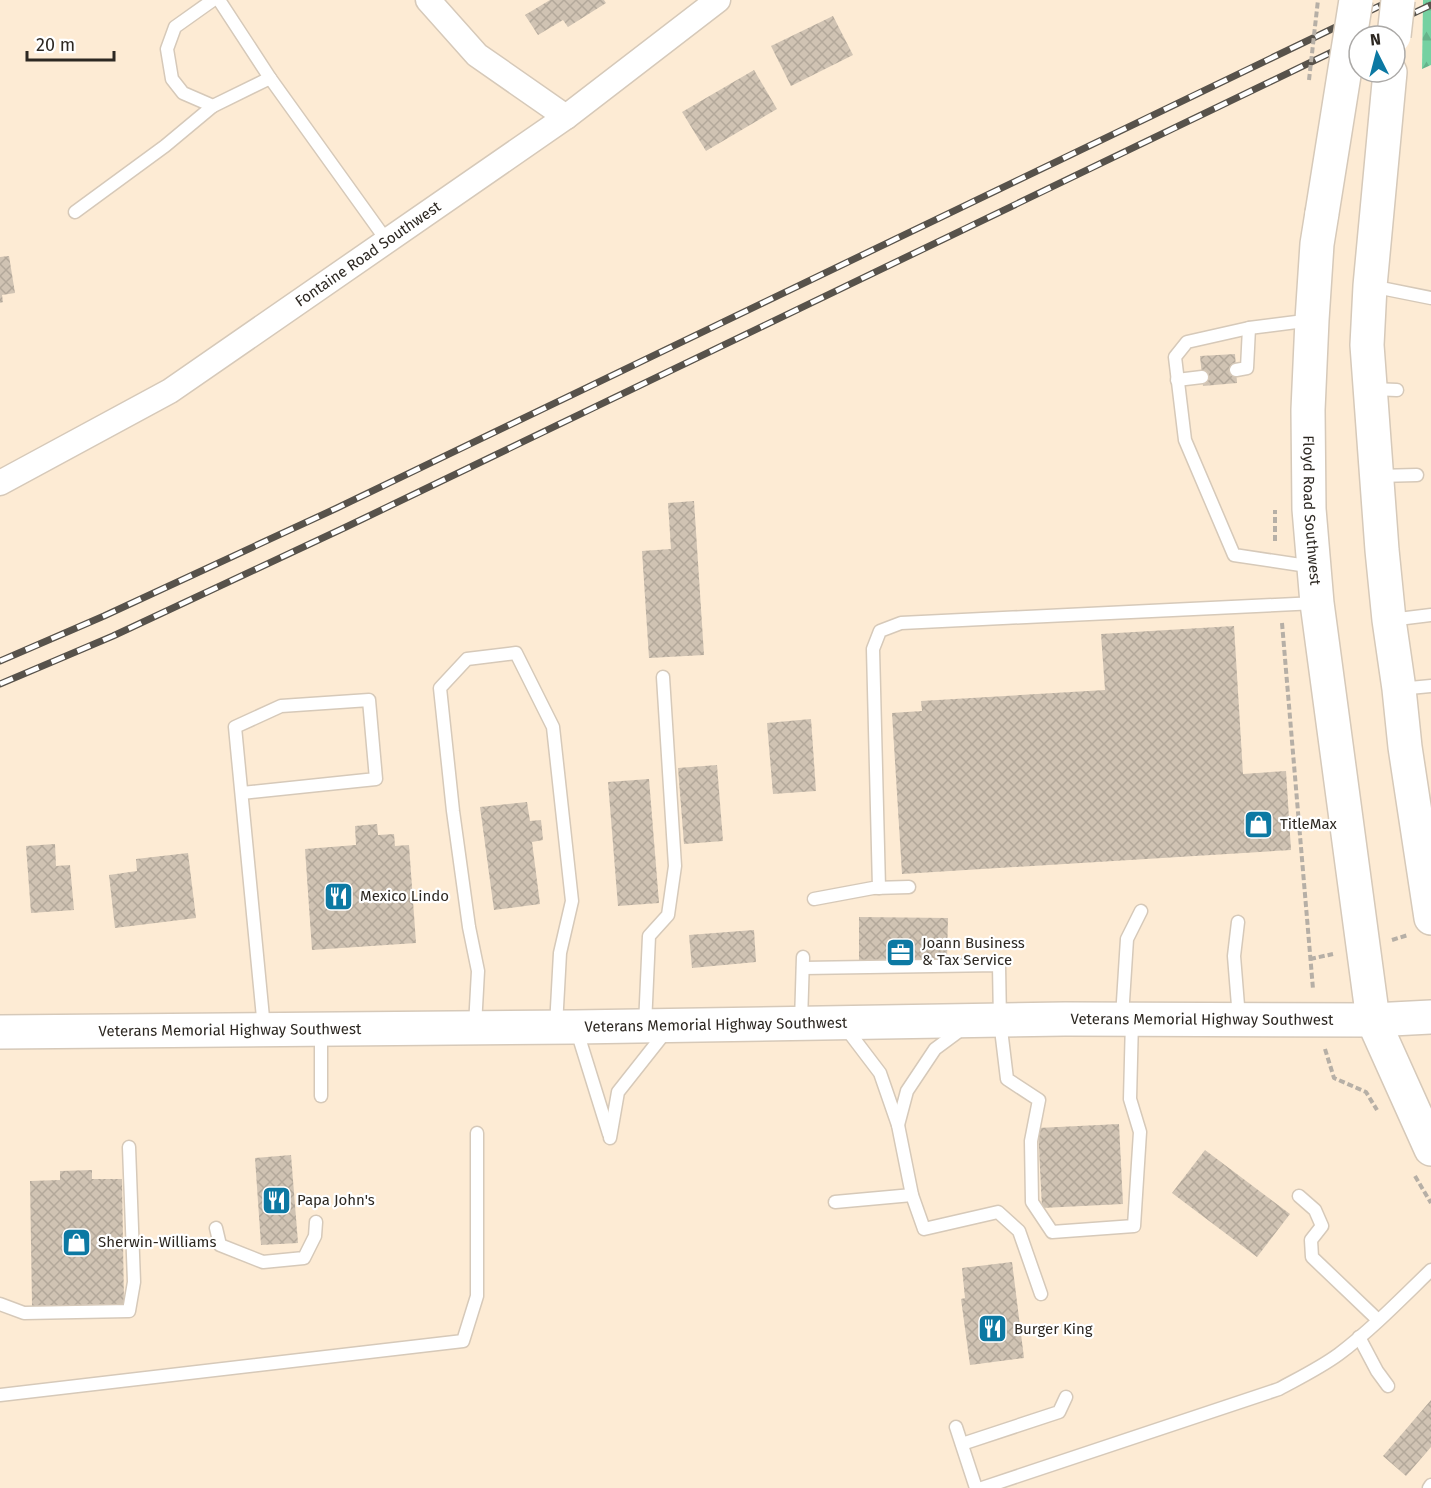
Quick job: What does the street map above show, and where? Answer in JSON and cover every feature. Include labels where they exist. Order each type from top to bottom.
[{"type":"main road","name":"Floyd Road Southwest","points":[[1356,0],[1317,244],[1308,410],[1309,509],[1317,603],[1373,1020],[1431,1149]]},
{"type":"main road","points":[[1395,24],[1398,0]]},
{"type":"main road","points":[[1389,84],[1370,286],[1367,345],[1383,389],[1377,476],[1389,620],[1415,687],[1406,747],[1431,918]]},
{"type":"main road","name":"Veterans Memorial Highway Southwest","points":[[0,1032],[1127,1019],[1373,1020],[1431,1017]]},
{"type":"street","points":[[428,0],[477,55],[566,117]]},
{"type":"street","name":"Fontaine Road Southwest","points":[[0,483],[170,391],[566,117],[718,0]]},
{"type":"lane","points":[[213,0],[175,27],[167,49],[172,80],[183,93],[213,106]]},
{"type":"lane","points":[[219,0],[270,78],[387,241]]},
{"type":"lane","points":[[75,212],[165,146],[213,106],[270,78]]},
{"type":"lane","points":[[1370,286],[1431,298]]},
{"type":"lane","points":[[1312,321],[1249,328],[1187,342],[1174,357],[1185,440],[1234,555],[1315,567]]},
{"type":"lane","points":[[1236,370],[1247,368],[1249,328]]},
{"type":"lane","points":[[1177,380],[1202,376]]},
{"type":"lane","points":[[1377,476],[1417,475]]},
{"type":"lane","points":[[879,888],[873,649],[880,631],[901,623],[1317,603]]},
{"type":"lane","points":[[1389,620],[1431,615]]},
{"type":"lane","points":[[475,1028],[477,971],[455,823],[440,688],[467,659],[516,653],[554,727],[572,901],[560,953],[566,1027],[610,1138],[618,1092],[658,1026],[649,936],[668,915],[675,866],[663,677]]},
{"type":"lane","points":[[242,793],[376,779],[369,700],[281,706],[235,727],[264,1030]]},
{"type":"lane","points":[[814,899],[879,888],[909,887]]},
{"type":"lane","points":[[801,1024],[803,962],[999,965],[986,1021],[1006,1079],[1039,1100],[1031,1141],[1032,1202],[1052,1232],[1134,1226],[1140,1132],[1130,1100],[1127,939],[1141,911]]},
{"type":"lane","points":[[1238,922],[1234,956],[1239,1019]]},
{"type":"lane","points":[[898,1125],[907,1091],[935,1049],[986,1021]]},
{"type":"lane","points":[[842,1023],[880,1072],[898,1125],[912,1195],[924,1229],[998,1212],[1019,1231],[1041,1294]]},
{"type":"lane","points":[[321,1029],[321,1096]]},
{"type":"lane","points":[[0,1395],[463,1341],[477,1296],[477,1133]]},
{"type":"lane","points":[[0,1304],[24,1313],[129,1311],[134,1282],[129,1147]]},
{"type":"lane","points":[[835,1202],[912,1195]]},
{"type":"lane","points":[[1299,1196],[1315,1210],[1322,1226],[1311,1240],[1312,1257],[1378,1320]]},
{"type":"lane","points":[[216,1228],[220,1245],[263,1262],[304,1258],[315,1236],[316,1222]]},
{"type":"lane","points":[[982,1488],[1279,1389],[1338,1354],[1431,1270]]},
{"type":"lane","points":[[1359,1337],[1377,1371],[1388,1386]]},
{"type":"lane","points":[[962,1444],[1059,1412],[1066,1397]]},
{"type":"lane","points":[[956,1427],[976,1488]]},
{"type":"path","points":[[1316,1020],[1334,1078],[1366,1092],[1382,1118]]},
{"type":"shaded area","points":[[0,0],[1423,0],[1422,68],[1431,65],[1431,1488],[0,1488]]},
{"type":"green space","points":[[1423,0],[1431,0],[1431,65],[1422,69]]},
{"type":"building","points":[[550,0],[604,0],[606,3],[568,27],[563,20],[538,35],[525,15]]},
{"type":"building","points":[[833,16],[853,55],[791,86],[771,46]]},
{"type":"building","points":[[754,70],[777,109],[706,151],[682,112]]},
{"type":"building","points":[[9,256],[15,293],[2,295],[3,302],[0,303],[0,257]]},
{"type":"building","points":[[1235,354],[1237,383],[1203,386],[1200,356]]},
{"type":"building","points":[[694,501],[704,655],[649,658],[642,551],[671,549],[668,503]]},
{"type":"building","points":[[1234,626],[1243,774],[1286,771],[1291,850],[902,874],[892,713],[922,711],[921,701],[1105,690],[1101,634]]},
{"type":"building","points":[[811,719],[816,791],[773,794],[767,723]]},
{"type":"building","points":[[717,765],[723,841],[684,844],[678,768]]},
{"type":"building","points":[[649,779],[659,903],[618,906],[608,782]]},
{"type":"building","points":[[527,802],[530,821],[541,820],[543,840],[532,842],[540,904],[494,910],[480,807]]},
{"type":"building","points":[[377,824],[378,835],[394,834],[395,846],[409,845],[416,943],[312,950],[305,849],[356,845],[355,826]]},
{"type":"building","points":[[55,844],[56,866],[70,865],[74,910],[31,913],[26,846]]},
{"type":"building","points":[[188,853],[196,918],[115,928],[109,875],[137,871],[136,859]]},
{"type":"building","points":[[859,917],[948,918],[947,961],[859,960]]},
{"type":"building","points":[[754,930],[756,962],[692,968],[689,935]]},
{"type":"building","points":[[1119,1124],[1123,1204],[1042,1208],[1038,1128]]},
{"type":"building","points":[[1205,1150],[1290,1214],[1257,1257],[1172,1193]]},
{"type":"building","name":"Papa John's","points":[[291,1155],[298,1243],[261,1245],[255,1158]]},
{"type":"building","name":"Sherwin-Williams","points":[[92,1170],[92,1179],[122,1179],[124,1304],[32,1306],[30,1181],[60,1180],[60,1171]]},
{"type":"building","name":"Burger King","points":[[1012,1262],[1024,1358],[970,1365],[961,1299],[965,1298],[962,1268]]},
{"type":"building","points":[[1431,1400],[1431,1447],[1406,1476],[1383,1456]]},
{"type":"railway","points":[[0,661],[104,616],[337,508],[1392,0]]},
{"type":"railway","points":[[1391,24],[1431,5]]},
{"type":"railway","points":[[0,684],[113,636],[346,527],[1347,45]]},
{"type":"place","name":"TitleMax","points":[[1259,824]]},
{"type":"place","name":"Mexico Lindo","points":[[339,896]]},
{"type":"place","name":"Joann Business & Tax Service","points":[[901,952]]},
{"type":"place","name":"Papa John's","points":[[276,1200]]},
{"type":"place","name":"Sherwin-Williams","points":[[77,1242]]},
{"type":"place","name":"Burger King","points":[[993,1329]]}]
